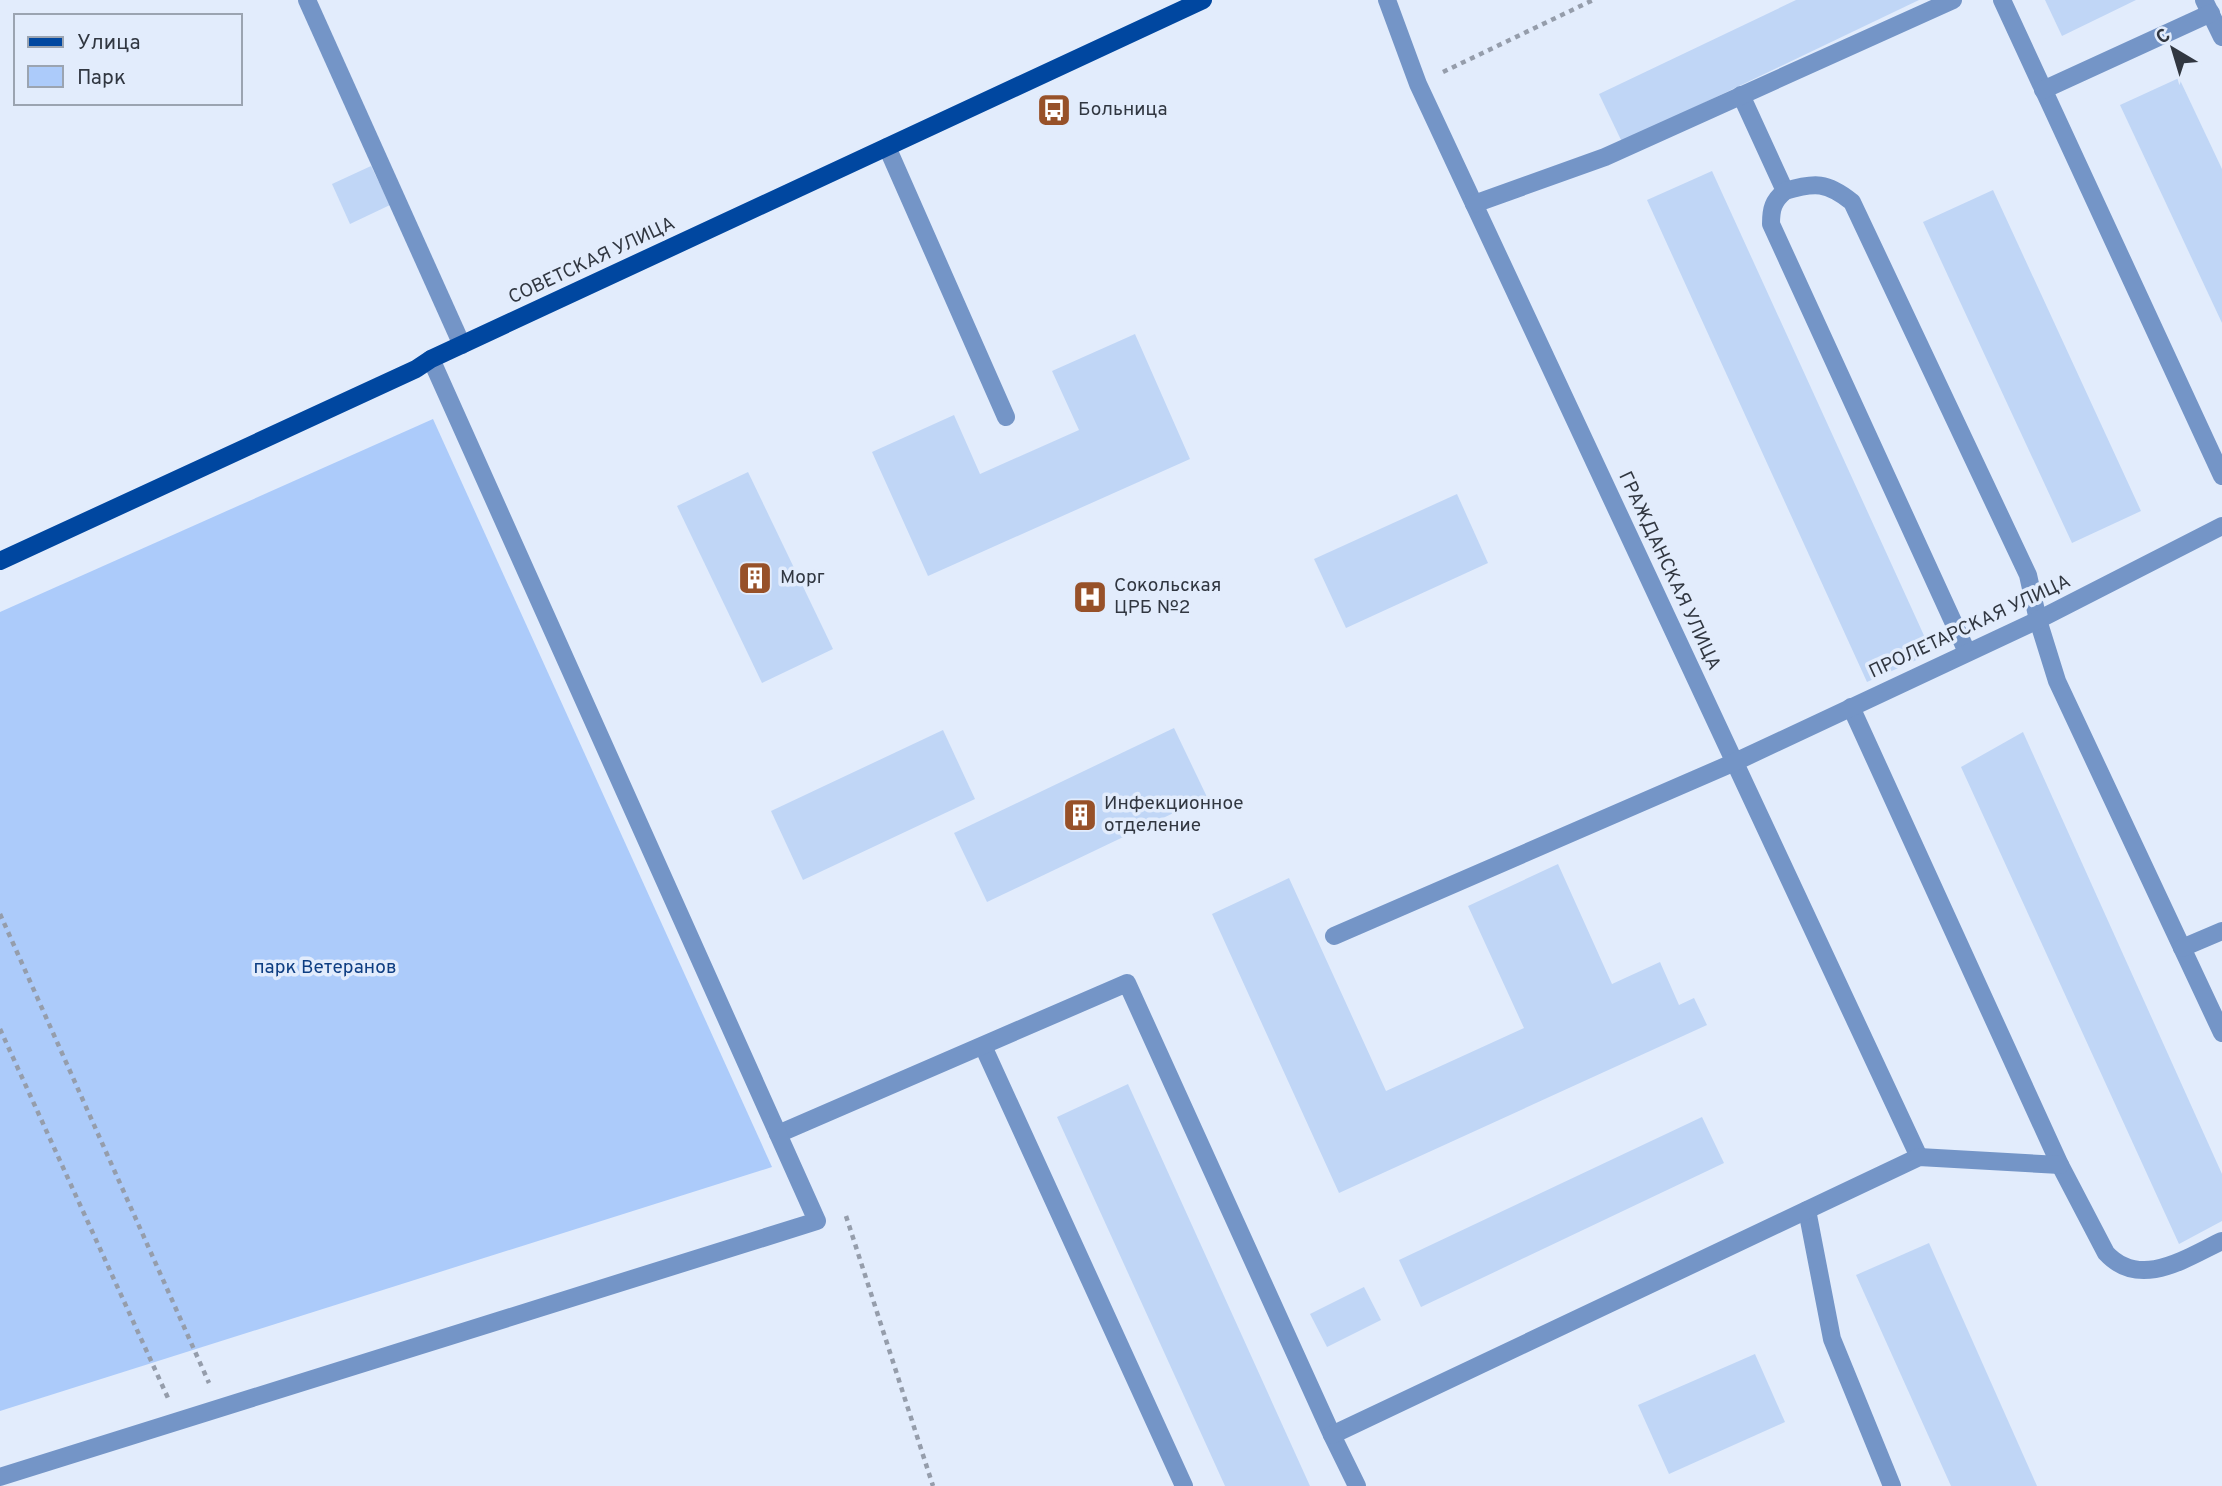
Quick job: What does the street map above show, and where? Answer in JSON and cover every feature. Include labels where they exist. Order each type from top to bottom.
[{"type":"main road","name":"СОВЕТСКАЯ УЛИЦА","points":[[0,561],[1203,0]]},
{"type":"street","points":[[307,0],[462,345]]},
{"type":"street","name":"ГРАЖДАНСКАЯ УЛИЦА","points":[[1387,0],[1418,84],[1919,1157]]},
{"type":"street","points":[[1474,204],[1605,157],[1953,0]]},
{"type":"street","points":[[2002,0],[2222,476]]},
{"type":"street","points":[[2043,90],[2207,6],[2222,37]]},
{"type":"street","points":[[1741,95],[1785,191]]},
{"type":"street","points":[[887,146],[1006,417]]},
{"type":"street","points":[[1967,652],[1771,224],[1775,199],[1785,191],[1807,185],[1823,185],[1838,191],[1852,202],[2028,575],[2038,620],[2057,681],[2222,1033]]},
{"type":"street","points":[[0,1477],[817,1221],[432,359]]},
{"type":"street","name":"ПРОЛЕТАРСКАЯ УЛИЦА","points":[[1334,936],[1735,762],[2038,620],[2222,526]]},
{"type":"street","points":[[1851,707],[2060,1165],[2106,1253],[2115,1263],[2147,1271],[2165,1267],[2222,1241]]},
{"type":"street","points":[[2182,948],[2222,931]]},
{"type":"street","points":[[778,1134],[1127,983],[1357,1486]]},
{"type":"street","points":[[983,1046],[1184,1486]]},
{"type":"street","points":[[1332,1435],[1919,1157],[2060,1165]]},
{"type":"street","points":[[1807,1210],[1832,1339],[1892,1486]]},
{"type":"path","points":[[1418,84],[1593,0]]},
{"type":"path","points":[[0,914],[220,1409]]},
{"type":"path","points":[[0,1029],[178,1420]]},
{"type":"path","points":[[817,1221],[846,1216],[933,1486]]},
{"type":"green space","name":"парк Ветеранов","points":[[433,419],[772,1167],[0,1411],[0,612]]},
{"type":"building","points":[[1796,0],[1919,0],[1622,142],[1599,94]]},
{"type":"building","points":[[2045,0],[2136,0],[2062,36]]},
{"type":"building","points":[[2179,78],[2222,169],[2222,323],[2120,105]]},
{"type":"building","points":[[371,166],[390,205],[350,224],[332,184]]},
{"type":"building","points":[[1712,171],[1932,653],[1867,682],[1647,200]]},
{"type":"building","points":[[1993,190],[2141,511],[2072,543],[1923,222]]},
{"type":"building","points":[[1135,334],[1190,459],[928,576],[872,452],[954,415],[980,474],[1079,430],[1052,371]]},
{"type":"building","name":"Морг","points":[[748,472],[833,649],[762,683],[677,506]]},
{"type":"building","points":[[1457,494],[1488,563],[1346,628],[1314,559]]},
{"type":"building","name":"Инфекционное отделение","points":[[1174,728],[1207,797],[987,902],[954,833]]},
{"type":"building","points":[[943,730],[975,799],[803,880],[771,811]]},
{"type":"building","points":[[2023,732],[2222,1174],[2222,1221],[2179,1244],[1961,767]]},
{"type":"building","points":[[1558,864],[1612,984],[1660,962],[1679,1005],[1694,998],[1707,1025],[1339,1193],[1212,914],[1289,878],[1386,1091],[1524,1028],[1468,906]]},
{"type":"building","points":[[1128,1084],[1310,1486],[1225,1486],[1057,1117]]},
{"type":"building","points":[[1702,1117],[1724,1163],[1421,1307],[1399,1260]]},
{"type":"building","points":[[1929,1243],[2037,1486],[1951,1486],[1856,1275]]},
{"type":"building","points":[[1364,1287],[1381,1320],[1327,1347],[1310,1314]]},
{"type":"building","points":[[1755,1354],[1785,1422],[1669,1474],[1638,1405]]},
{"type":"place","name":"Больница","points":[[1054,110]]},
{"type":"place","name":"Морг","points":[[755,578]]},
{"type":"place","name":"Сокольская ЦРБ №2","points":[[1090,597]]},
{"type":"place","name":"Инфекционное отделение","points":[[1080,815]]}]
